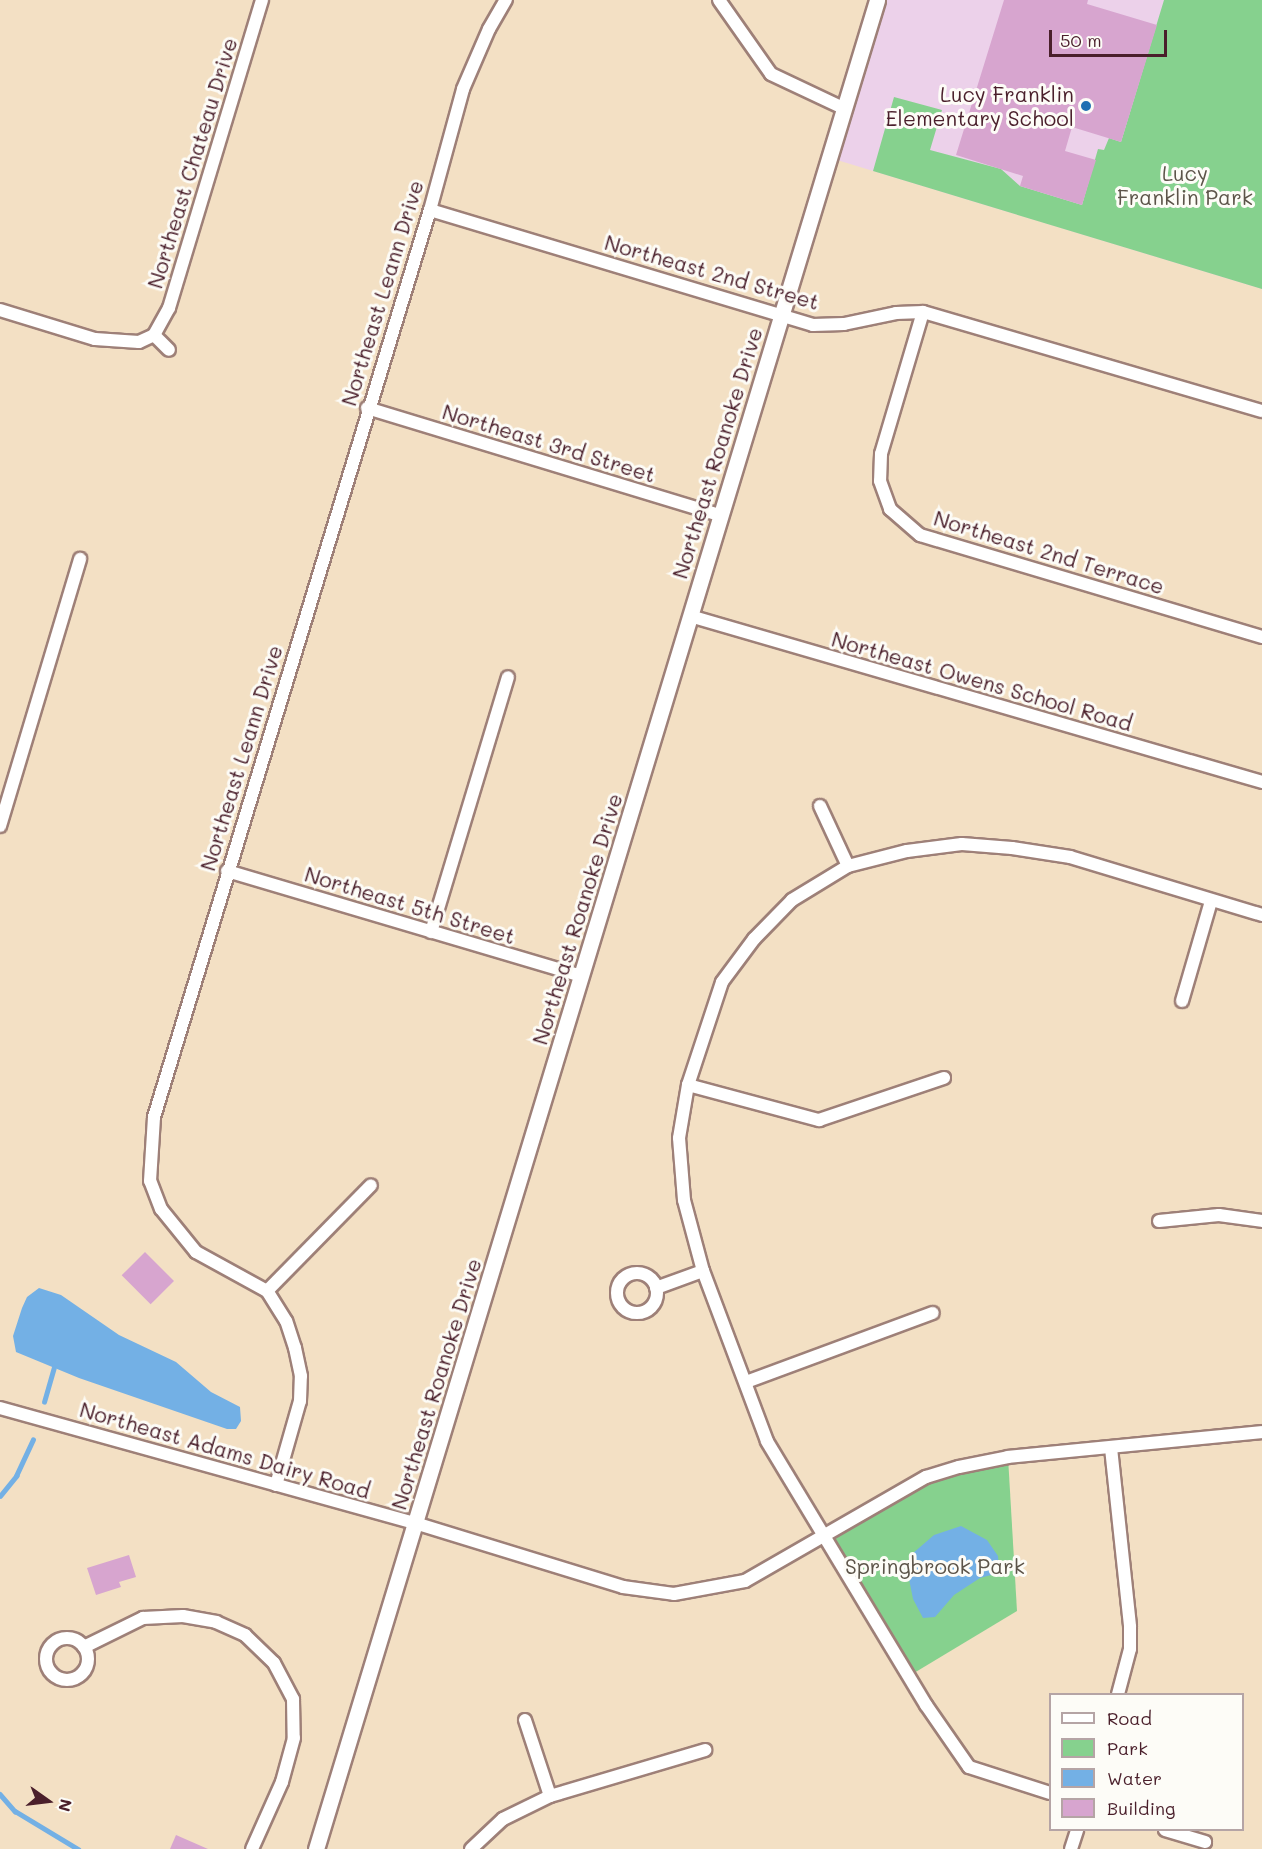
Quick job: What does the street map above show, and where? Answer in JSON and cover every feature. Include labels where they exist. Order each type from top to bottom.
[{"type":"street","name":"Northeast Chateau Drive","points":[[154,335],[169,308],[262,0]]},
{"type":"street","name":"Northeast Leann Drive","points":[[276,1485],[300,1401],[301,1376],[286,1321],[267,1291],[196,1251],[161,1209],[150,1182],[154,1117],[367,408],[430,210],[463,88],[489,29],[506,0]]},
{"type":"street","points":[[719,0],[771,74],[843,108]]},
{"type":"street","name":"Northeast Roanoke Drive","points":[[316,1849],[877,0]]},
{"type":"street","name":"Northeast 2nd Street","points":[[430,210],[813,325],[844,324],[896,313],[923,312],[1262,411]]},
{"type":"street","points":[[0,310],[106,341],[139,342],[154,335],[169,350]]},
{"type":"street","name":"Northeast 2nd Terrace","points":[[923,312],[881,454],[880,481],[890,508],[920,535],[1262,637]]},
{"type":"street","name":"Northeast 3rd Street","points":[[367,408],[720,515]]},
{"type":"street","points":[[0,826],[80,559]]},
{"type":"street","name":"Northeast Owens School Road","points":[[690,616],[1262,783]]},
{"type":"street","points":[[432,932],[508,677]]},
{"type":"street","points":[[820,806],[848,866]]},
{"type":"street","points":[[1049,1793],[969,1767],[926,1705],[766,1441],[703,1271],[684,1200],[679,1138],[688,1085],[722,982],[792,900],[848,866],[907,851],[962,844],[1012,848],[1070,857],[1262,915]]},
{"type":"street","name":"Northeast 5th Street","points":[[227,871],[582,976]]},
{"type":"street","points":[[1182,1001],[1210,901]]},
{"type":"street","points":[[688,1085],[819,1120],[944,1078]]},
{"type":"street","points":[[267,1291],[371,1185]]},
{"type":"street","points":[[1159,1221],[1219,1215],[1262,1221]]},
{"type":"street","points":[[656,1288],[703,1271]]},
{"type":"street","points":[[746,1382],[933,1313]]},
{"type":"street","name":"Northeast Adams Dairy Road","points":[[0,1408],[415,1523],[623,1587],[674,1594],[745,1581],[824,1538],[926,1477],[1008,1457],[1262,1432]]},
{"type":"street","points":[[1111,1448],[1130,1627],[1130,1649],[1119,1693]]},
{"type":"street","points":[[84,1647],[143,1618],[183,1616],[216,1622],[246,1635],[273,1663],[293,1699],[294,1738],[282,1782],[252,1849]]},
{"type":"street","points":[[525,1720],[550,1796]]},
{"type":"street","points":[[471,1849],[503,1820],[550,1796],[705,1750]]},
{"type":"street","points":[[1071,1849],[1077,1831]]},
{"type":"street","points":[[1168,1831],[1205,1842]]},
{"type":"shaded area","points":[[886,0],[1262,0],[1262,289],[837,160]]},
{"type":"green space","name":"Lucy Franklin Park","points":[[1164,0],[1262,0],[1262,289],[873,171],[894,97],[942,110],[930,150],[1001,169],[1020,186],[1082,205],[1098,149],[1104,150],[1109,138],[1121,142]]},
{"type":"green space","name":"Springbrook Park","points":[[1008,1457],[1017,1611],[909,1676],[824,1538],[926,1477]]},
{"type":"water","points":[[39,1288],[61,1295],[119,1335],[176,1362],[211,1392],[240,1407],[241,1421],[236,1429],[227,1429],[79,1378],[16,1352],[13,1336],[22,1308],[27,1297]]},
{"type":"water","points":[[961,1526],[987,1540],[998,1556],[999,1567],[995,1574],[980,1578],[954,1595],[935,1617],[923,1618],[913,1599],[909,1579],[912,1554],[934,1535]]},
{"type":"building","name":"Lucy Franklin Elementary School","points":[[1004,0],[1088,0],[1087,4],[1157,25],[1121,142],[1072,127],[1065,151],[1096,160],[1082,205],[1020,186],[1023,176],[956,155]]},
{"type":"building","points":[[145,1252],[174,1281],[151,1304],[122,1275]]},
{"type":"building","points":[[129,1555],[136,1577],[119,1582],[121,1587],[96,1595],[87,1568]]},
{"type":"building","points":[[176,1835],[208,1849],[170,1849]]},
{"type":"waterway","points":[[44,1402],[54,1368]]},
{"type":"waterway","points":[[0,1496],[16,1476],[33,1440]]},
{"type":"waterway","points":[[0,1794],[15,1811],[78,1849]]},
{"type":"place","name":"Lucy Franklin Elementary School","points":[[1086,106]]}]
